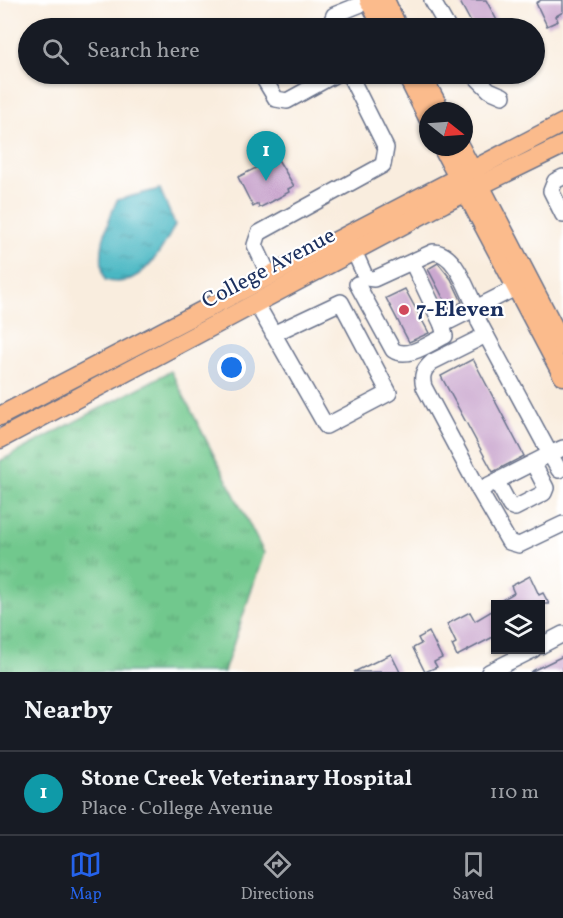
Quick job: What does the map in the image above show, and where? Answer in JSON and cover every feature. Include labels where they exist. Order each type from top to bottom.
[{"type":"main road","points":[[369,0],[378,18]]},
{"type":"main road","points":[[385,0],[393,18]]},
{"type":"main road","points":[[411,84],[420,102]]},
{"type":"main road","points":[[426,84],[436,102]]},
{"type":"main road","name":"College Avenue","points":[[1,433],[108,382],[354,251],[563,123]]},
{"type":"main road","name":"College Avenue","points":[[0,416],[269,275],[470,182],[563,145]]},
{"type":"main road","points":[[449,156],[470,182],[523,284],[563,376]]},
{"type":"main road","points":[[463,156],[470,182]]},
{"type":"main road","points":[[523,284],[558,326],[563,345]]},
{"type":"street","points":[[333,18],[334,15],[369,0]]},
{"type":"street","points":[[432,0],[442,18]]},
{"type":"street","points":[[267,84],[276,99],[287,101],[318,84]]},
{"type":"street","points":[[269,275],[255,245],[259,233],[383,165],[386,148],[354,84]]},
{"type":"street","points":[[483,84],[489,90],[503,96]]},
{"type":"street","points":[[563,177],[555,181],[551,191],[563,215]]},
{"type":"street","points":[[354,251],[361,281],[393,350],[399,354],[410,352],[445,336],[412,262]]},
{"type":"street","points":[[256,303],[326,426],[389,393],[341,302],[343,292],[361,281],[379,278],[433,252],[441,252],[450,258],[476,308],[486,335],[556,451],[560,470]]},
{"type":"street","points":[[442,325],[523,284]]},
{"type":"street","points":[[273,334],[341,302]]},
{"type":"street","points":[[486,335],[432,362],[424,369],[422,378],[424,387],[509,542],[519,545],[563,524]]},
{"type":"street","points":[[479,490],[556,451]]},
{"type":"street","points":[[497,482],[510,506],[515,508],[544,493],[546,488],[532,463]]},
{"type":"street","points":[[545,643],[563,634]]},
{"type":"street","points":[[489,672],[525,654]]},
{"type":"green space","points":[[171,371],[264,553],[224,672],[0,672],[0,461]]},
{"type":"water","points":[[160,189],[175,225],[163,246],[156,257],[139,274],[128,280],[117,282],[105,280],[102,270],[102,249],[109,219],[117,200]]},
{"type":"building","points":[[459,0],[486,0],[496,18],[469,18]]},
{"type":"building","points":[[541,0],[563,0],[563,12],[556,16],[558,21],[547,26],[536,3]]},
{"type":"building","points":[[274,153],[294,186],[288,189],[289,192],[271,202],[259,208],[258,204],[253,207],[238,177],[262,165],[260,160]]},
{"type":"building","name":"7-Eleven","points":[[438,263],[451,279],[462,302],[449,309],[428,269]]},
{"type":"building","name":"7-Eleven","points":[[405,289],[429,333],[409,342],[386,298]]},
{"type":"building","points":[[473,359],[524,456],[493,472],[441,376]]},
{"type":"building","points":[[530,576],[539,595],[543,593],[549,604],[545,604],[545,600],[502,600],[514,593],[511,586]]},
{"type":"building","points":[[491,611],[491,638],[457,656],[452,645],[456,643],[447,624],[470,612],[475,621]]},
{"type":"building","points":[[429,632],[442,658],[434,662],[437,667],[425,672],[413,648],[421,644],[418,638]]},
{"type":"building","points":[[391,654],[400,672],[354,672]]},
{"type":"building","points":[[563,656],[563,672],[530,672]]},
{"type":"place","name":"Stone Creek Veterinary Hospital","points":[[266,181]]},
{"type":"place","name":"7-Eleven","points":[[404,310]]}]
